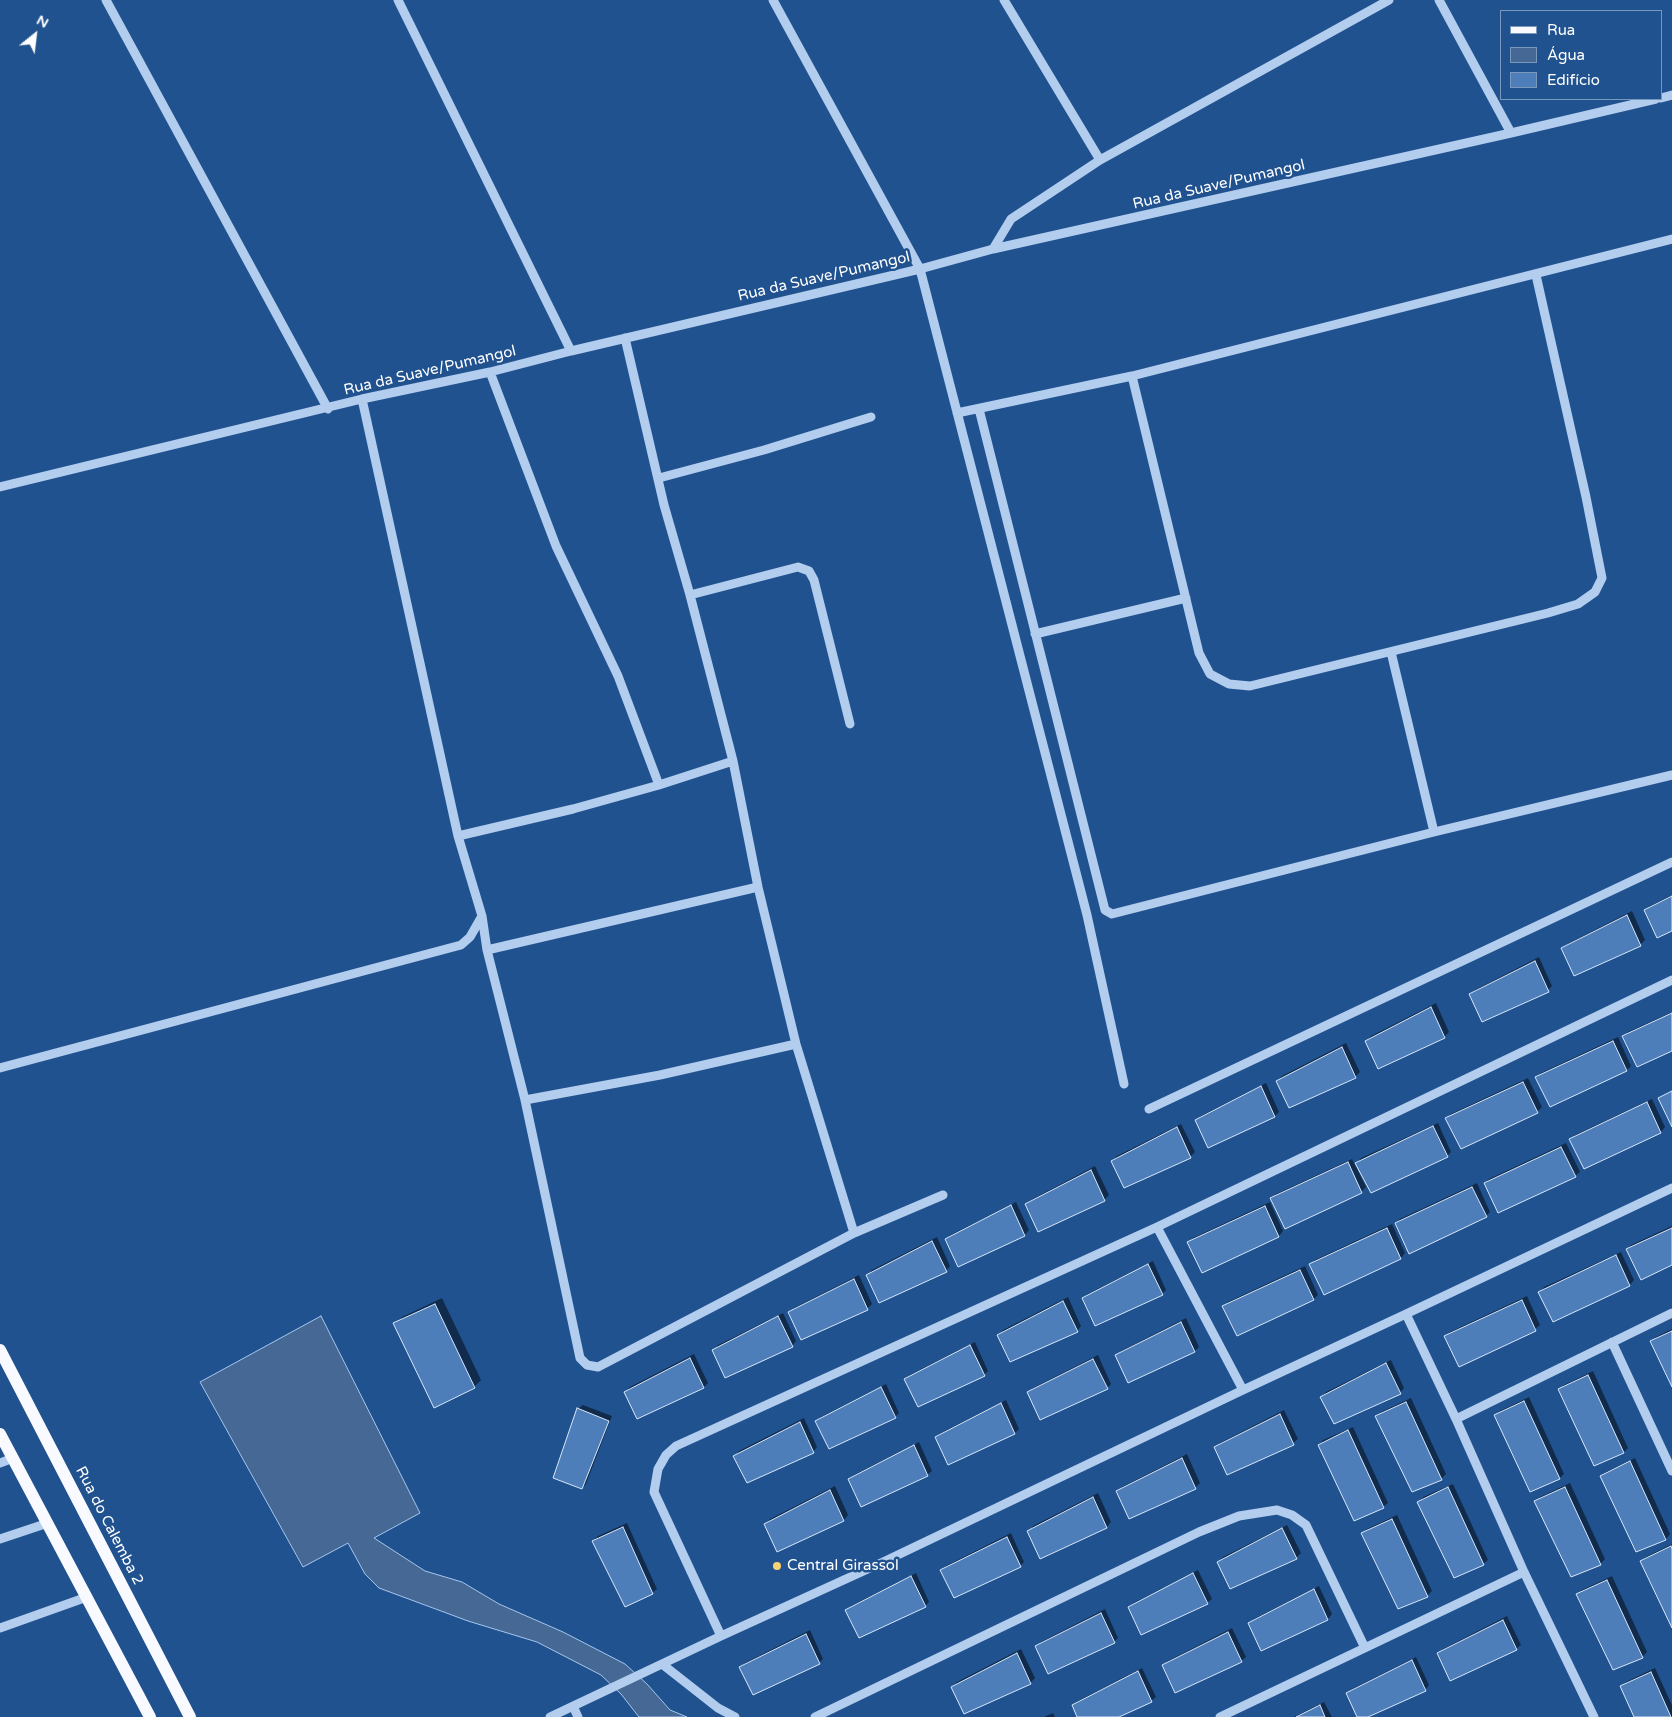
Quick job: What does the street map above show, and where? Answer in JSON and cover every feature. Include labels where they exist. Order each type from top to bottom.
[{"type":"main road","name":"Rua do Calemba 2","points":[[0,1350],[190,1717]]},
{"type":"main road","points":[[0,1434],[150,1717]]},
{"type":"street","points":[[106,0],[328,408]]},
{"type":"street","points":[[398,0],[571,351]]},
{"type":"street","points":[[773,0],[920,269],[1087,915],[1124,1084]]},
{"type":"street","points":[[1004,0],[1100,160]]},
{"type":"street","points":[[993,250],[1011,219],[1100,160],[1389,0]]},
{"type":"street","points":[[1439,0],[1511,133]]},
{"type":"street","name":"Rua da Suave/Pumangol","points":[[0,487],[362,399],[490,372],[993,250],[1652,100]]},
{"type":"street","points":[[957,413],[1132,376],[1672,239]]},
{"type":"street","points":[[1132,376],[1200,653],[1210,674],[1229,684],[1250,686],[1548,613],[1578,604],[1595,592],[1602,578],[1586,497],[1536,275]]},
{"type":"street","points":[[625,338],[664,505],[690,595],[733,761],[758,887],[796,1044],[854,1233]]},
{"type":"street","points":[[490,372],[556,546],[618,676],[658,785]]},
{"type":"street","points":[[362,399],[458,836],[482,916],[487,950],[525,1100],[580,1358],[587,1365],[598,1367],[854,1233],[943,1195]]},
{"type":"street","points":[[979,409],[1105,910],[1112,914],[1434,832],[1672,775]]},
{"type":"street","points":[[659,478],[764,450],[871,417]]},
{"type":"street","points":[[690,595],[798,567],[809,571],[814,580],[850,724]]},
{"type":"street","points":[[1036,634],[1186,598]]},
{"type":"street","points":[[1392,652],[1434,832]]},
{"type":"street","points":[[458,836],[573,809],[733,761]]},
{"type":"street","points":[[1149,1109],[1672,862]]},
{"type":"street","points":[[487,950],[758,887]]},
{"type":"street","points":[[0,1068],[460,945],[470,937],[482,916]]},
{"type":"street","points":[[720,1636],[654,1492],[658,1469],[666,1455],[676,1446],[1157,1227],[1672,980]]},
{"type":"street","points":[[525,1100],[660,1074],[796,1044]]},
{"type":"street","points":[[550,1717],[720,1636],[881,1563],[1672,1188]]},
{"type":"street","points":[[1157,1227],[1243,1390]]},
{"type":"street","points":[[1456,1419],[1672,1313]]},
{"type":"street","points":[[1406,1314],[1456,1419],[1524,1572],[1594,1717]]},
{"type":"street","points":[[1612,1342],[1672,1471]]},
{"type":"street","points":[[0,1463],[13,1458]]},
{"type":"street","points":[[815,1717],[1199,1532],[1239,1516],[1277,1510],[1292,1515],[1306,1525],[1365,1648]]},
{"type":"street","points":[[0,1539],[48,1523]]},
{"type":"street","points":[[1220,1717],[1524,1572]]},
{"type":"street","points":[[0,1628],[87,1596]]},
{"type":"street","points":[[662,1664],[718,1708],[735,1717]]},
{"type":"street","points":[[573,1706],[578,1717]]},
{"type":"water","points":[[321,1316],[420,1513],[374,1538],[425,1571],[462,1582],[499,1604],[563,1632],[625,1664],[647,1684],[670,1710],[687,1717],[639,1717],[621,1694],[601,1675],[537,1642],[468,1621],[379,1588],[365,1574],[348,1543],[303,1567],[200,1382]]},
{"type":"building","points":[[1672,896],[1672,931],[1657,938],[1644,910]]},
{"type":"building","points":[[1627,915],[1641,946],[1574,976],[1561,948]]},
{"type":"building","points":[[1535,961],[1549,992],[1482,1022],[1469,994]]},
{"type":"building","points":[[1431,1007],[1445,1038],[1378,1069],[1365,1041]]},
{"type":"building","points":[[1672,1013],[1672,1051],[1637,1067],[1622,1036]]},
{"type":"building","points":[[1613,1041],[1627,1071],[1550,1107],[1535,1077]]},
{"type":"building","points":[[1342,1047],[1356,1078],[1289,1108],[1276,1081]]},
{"type":"building","points":[[1523,1082],[1538,1113],[1461,1149],[1445,1118]]},
{"type":"building","points":[[1261,1086],[1275,1117],[1208,1148],[1195,1120]]},
{"type":"building","points":[[1672,1091],[1672,1127],[1658,1098]]},
{"type":"building","points":[[1647,1102],[1661,1133],[1584,1169],[1569,1139]]},
{"type":"building","points":[[1433,1126],[1448,1157],[1371,1193],[1355,1163]]},
{"type":"building","points":[[1177,1127],[1191,1158],[1124,1188],[1111,1161]]},
{"type":"building","points":[[1561,1147],[1576,1177],[1498,1213],[1484,1183]]},
{"type":"building","points":[[1348,1162],[1362,1193],[1285,1229],[1270,1198]]},
{"type":"building","points":[[1091,1170],[1105,1201],[1038,1232],[1025,1204]]},
{"type":"building","points":[[1472,1187],[1487,1217],[1409,1254],[1395,1223]]},
{"type":"building","points":[[1011,1205],[1025,1236],[958,1267],[945,1239]]},
{"type":"building","points":[[1265,1206],[1279,1237],[1202,1273],[1187,1242]]},
{"type":"building","points":[[1387,1228],[1401,1259],[1324,1295],[1309,1264]]},
{"type":"building","points":[[1672,1228],[1672,1265],[1641,1280],[1626,1249]]},
{"type":"building","points":[[932,1241],[947,1272],[879,1303],[866,1275]]},
{"type":"building","points":[[1616,1255],[1630,1286],[1553,1322],[1538,1292]]},
{"type":"building","points":[[1148,1264],[1163,1295],[1095,1326],[1082,1298]]},
{"type":"building","points":[[1300,1270],[1314,1300],[1237,1336],[1222,1306]]},
{"type":"building","points":[[854,1279],[868,1310],[801,1340],[788,1312]]},
{"type":"building","points":[[1522,1300],[1536,1331],[1459,1367],[1444,1336]]},
{"type":"building","points":[[1063,1301],[1078,1332],[1010,1362],[997,1335]]},
{"type":"building","points":[[435,1304],[475,1388],[434,1408],[393,1323]]},
{"type":"building","points":[[778,1316],[793,1347],[725,1378],[712,1350]]},
{"type":"building","points":[[1181,1322],[1195,1352],[1128,1383],[1115,1355]]},
{"type":"building","points":[[1672,1331],[1672,1387],[1650,1341]]},
{"type":"building","points":[[970,1345],[985,1376],[918,1407],[904,1379]]},
{"type":"building","points":[[690,1358],[704,1388],[637,1419],[624,1392]]},
{"type":"building","points":[[1093,1359],[1108,1389],[1040,1420],[1027,1392]]},
{"type":"building","points":[[1386,1363],[1401,1394],[1334,1424],[1320,1397]]},
{"type":"building","points":[[1588,1375],[1624,1453],[1594,1466],[1558,1389]]},
{"type":"building","points":[[881,1387],[896,1418],[829,1449],[815,1421]]},
{"type":"building","points":[[1524,1401],[1560,1479],[1530,1492],[1494,1415]]},
{"type":"building","points":[[1406,1402],[1442,1480],[1412,1492],[1375,1416]]},
{"type":"building","points":[[1001,1403],[1015,1434],[948,1465],[935,1437]]},
{"type":"building","points":[[577,1408],[609,1421],[582,1489],[553,1478]]},
{"type":"building","points":[[1280,1414],[1294,1445],[1227,1475],[1214,1447]]},
{"type":"building","points":[[800,1422],[814,1453],[747,1483],[733,1456]]},
{"type":"building","points":[[1348,1430],[1384,1508],[1354,1521],[1318,1445]]},
{"type":"building","points":[[914,1445],[928,1476],[861,1507],[848,1479]]},
{"type":"building","points":[[1182,1458],[1196,1489],[1129,1519],[1116,1491]]},
{"type":"building","points":[[1630,1461],[1666,1540],[1636,1552],[1600,1476]]},
{"type":"building","points":[[1448,1487],[1484,1565],[1454,1578],[1417,1502]]},
{"type":"building","points":[[1565,1487],[1601,1565],[1571,1577],[1534,1501]]},
{"type":"building","points":[[830,1490],[844,1521],[777,1552],[764,1524]]},
{"type":"building","points":[[1093,1497],[1107,1528],[1040,1559],[1027,1531]]},
{"type":"building","points":[[1392,1519],[1428,1597],[1398,1609],[1361,1533]]},
{"type":"building","points":[[623,1527],[653,1594],[625,1607],[592,1541]]},
{"type":"building","points":[[1282,1528],[1297,1559],[1230,1589],[1217,1562]]},
{"type":"building","points":[[1007,1537],[1021,1567],[954,1598],[940,1570]]},
{"type":"building","points":[[1671,1546],[1672,1549],[1672,1628],[1640,1561]]},
{"type":"building","points":[[1193,1573],[1208,1604],[1141,1635],[1128,1607]]},
{"type":"building","points":[[911,1576],[926,1607],[859,1638],[845,1610]]},
{"type":"building","points":[[1607,1580],[1643,1658],[1613,1670],[1576,1594]]},
{"type":"building","points":[[1314,1589],[1328,1620],[1261,1651],[1248,1623]]},
{"type":"building","points":[[1101,1613],[1115,1643],[1048,1674],[1035,1646]]},
{"type":"building","points":[[1503,1620],[1517,1650],[1450,1681],[1437,1653]]},
{"type":"building","points":[[1228,1632],[1242,1662],[1175,1693],[1162,1665]]},
{"type":"building","points":[[806,1634],[820,1664],[753,1695],[739,1667]]},
{"type":"building","points":[[1017,1653],[1031,1684],[964,1714],[951,1687]]},
{"type":"building","points":[[1412,1660],[1426,1691],[1368,1717],[1357,1717],[1346,1693]]},
{"type":"building","points":[[1138,1671],[1152,1702],[1119,1717],[1077,1717],[1072,1705]]},
{"type":"building","points":[[1651,1672],[1671,1717],[1634,1717],[1620,1686]]},
{"type":"building","points":[[1320,1705],[1325,1717],[1296,1717]]},
{"type":"place","name":"Central Girassol","points":[[777,1566]]}]
